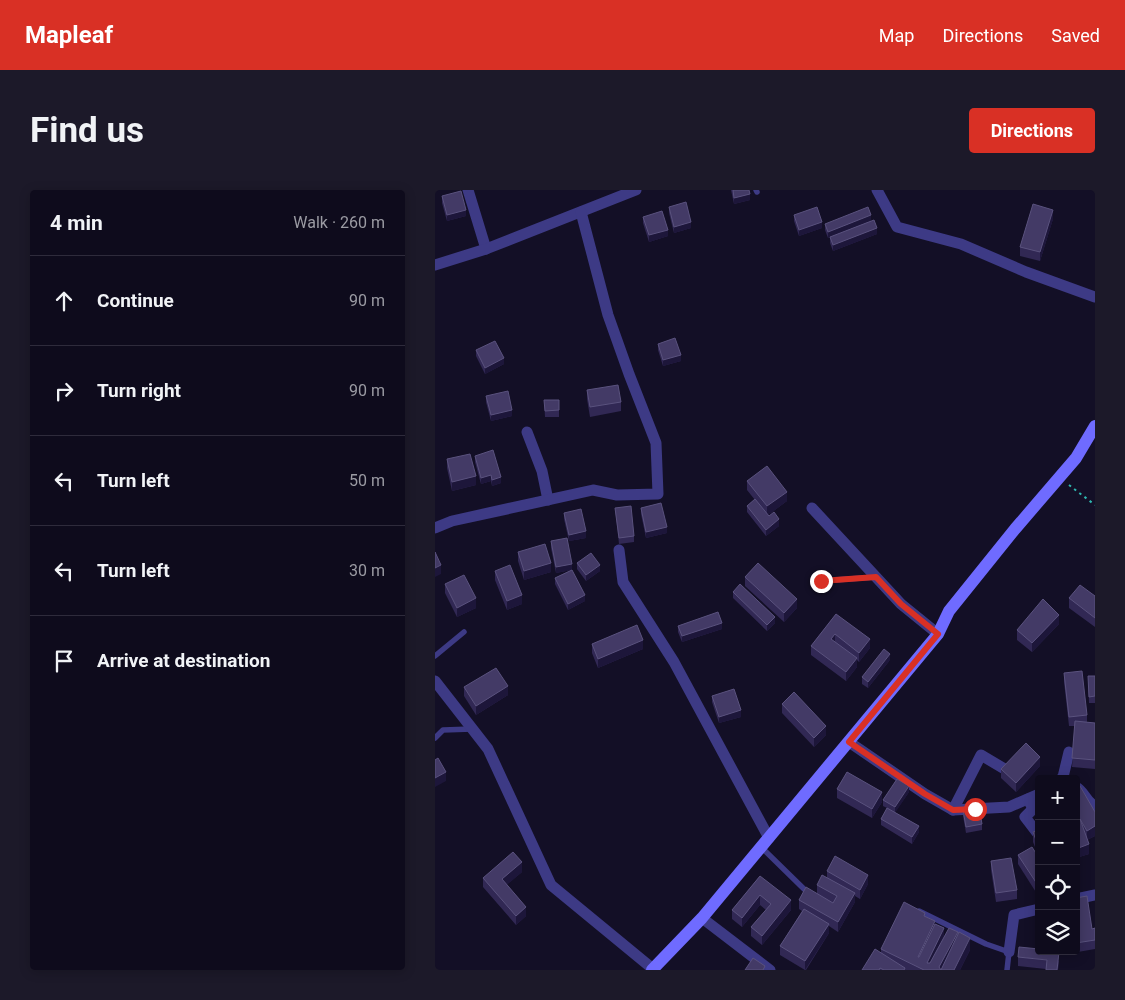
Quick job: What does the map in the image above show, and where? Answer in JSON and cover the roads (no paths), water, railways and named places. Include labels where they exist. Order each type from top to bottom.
[{"type":"street","points":[[468,190],[486,249]]},
{"type":"street","points":[[435,265],[486,249],[636,190]]},
{"type":"street","points":[[877,190],[897,227],[961,244],[1025,272],[1095,297]]},
{"type":"street","points":[[435,528],[452,521],[593,490],[617,495],[658,494],[656,443],[608,315],[581,212]]},
{"type":"street","points":[[435,680],[488,749],[551,885],[653,969],[702,918],[938,634],[949,611],[1076,458],[1095,426]]},
{"type":"street","points":[[527,432],[542,471],[548,500]]},
{"type":"street","points":[[812,508],[901,604],[938,634]]},
{"type":"street","points":[[619,550],[623,582],[674,662],[765,842]]},
{"type":"street","points":[[849,742],[925,794],[953,810],[1009,807],[1035,796]]},
{"type":"street","points":[[1064,775],[1069,752]]},
{"type":"street","points":[[953,810],[981,755],[1009,771]]},
{"type":"street","points":[[1080,789],[1089,803],[1095,806]]},
{"type":"street","points":[[1027,799],[1033,809],[1025,817],[1035,830]]},
{"type":"street","points":[[1080,898],[1095,895]]},
{"type":"street","points":[[1009,952],[1014,915],[1035,910]]},
{"type":"street","points":[[702,918],[770,970]]},
{"type":"lane","points":[[821,581],[876,577]]},
{"type":"lane","points":[[435,656],[464,632]]},
{"type":"lane","points":[[435,738],[443,730],[472,729]]},
{"type":"lane","points":[[765,842],[804,889]]},
{"type":"lane","points":[[915,909],[986,944],[1009,952],[1007,970]]}]
